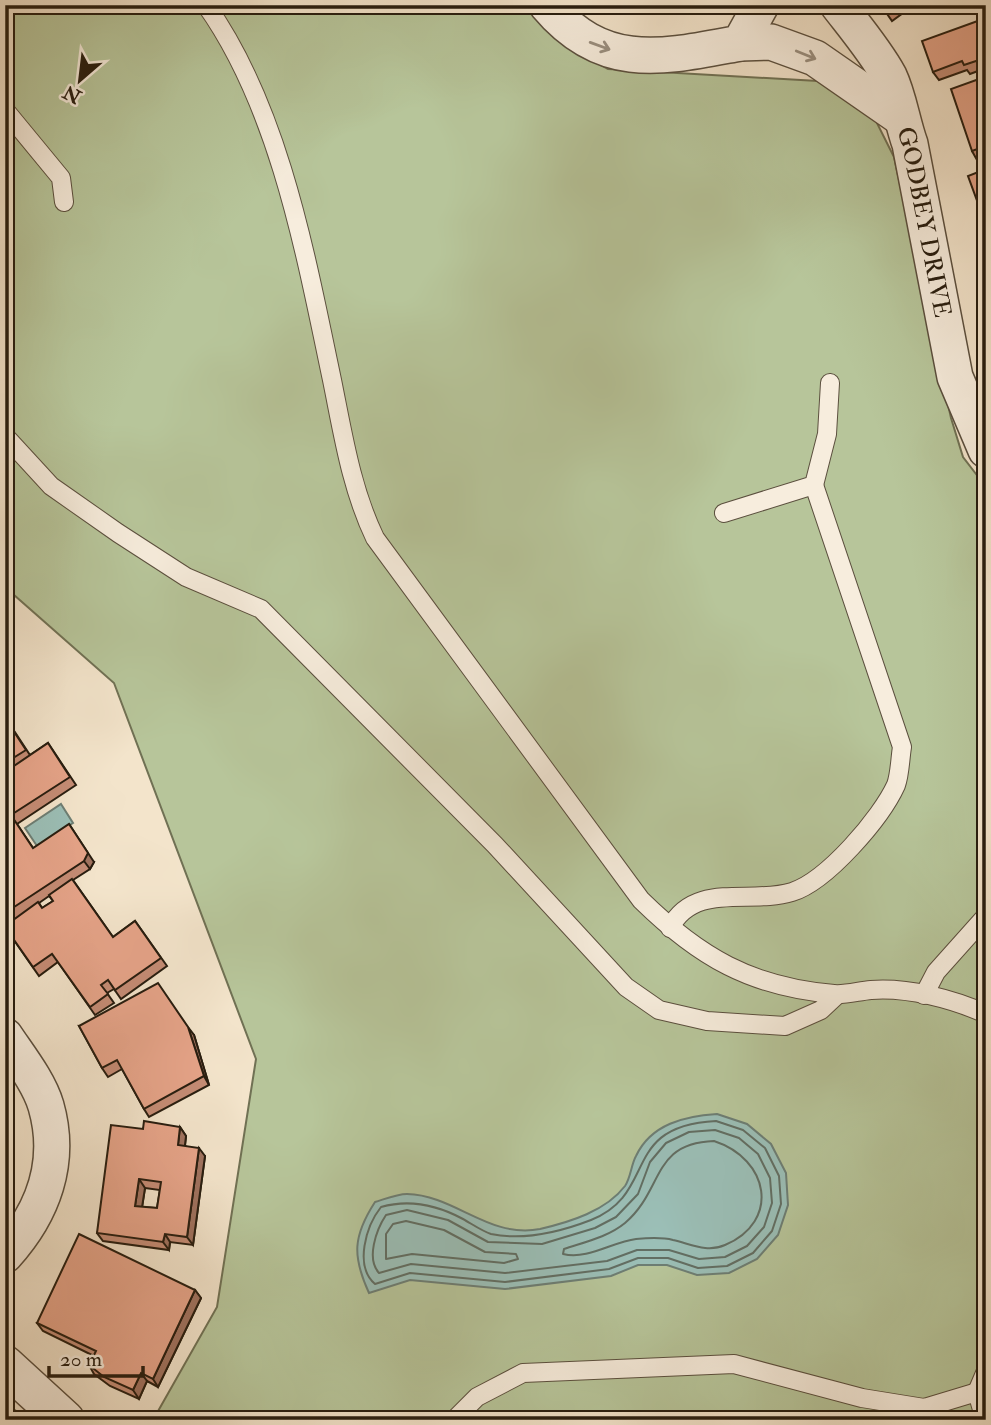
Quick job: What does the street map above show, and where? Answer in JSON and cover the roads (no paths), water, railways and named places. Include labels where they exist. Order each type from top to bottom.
[{"type":"street","points":[[547,5],[582,39],[622,54],[664,57],[740,43],[771,42],[815,58],[900,117]]},
{"type":"street","points":[[740,43],[761,5]]},
{"type":"street","name":"GODBEY DRIVE","points":[[838,5],[888,75],[898,99],[900,117],[910,144],[955,377],[986,450]]},
{"type":"street","points":[[5,1036],[46,1105],[53,1155],[42,1204],[5,1255]]},
{"type":"street","points":[[5,1365],[65,1420]]},
{"type":"lane","points":[[205,5],[236,56],[273,144],[307,264],[353,483],[374,538],[641,900],[670,928],[733,971],[785,987],[837,995],[873,989],[924,995],[986,1014]]},
{"type":"lane","points":[[5,110],[61,178],[64,202]]},
{"type":"lane","points":[[670,928],[676,917],[689,904],[709,899],[792,892],[815,881],[882,811],[897,782],[902,747],[814,485],[827,434],[830,383]]},
{"type":"lane","points":[[5,436],[51,486],[118,533],[186,577],[261,609],[495,845],[626,987],[659,1010],[707,1021],[785,1026],[821,1010],[837,995]]},
{"type":"lane","points":[[724,513],[814,485]]},
{"type":"lane","points":[[924,995],[936,972],[986,916]]},
{"type":"lane","points":[[454,1420],[477,1397],[523,1373],[734,1364],[862,1398],[924,1408],[977,1392]]},
{"type":"lane","points":[[985,1420],[977,1392],[986,1371]]},
{"type":"water","points":[[61,804],[73,823],[37,846],[25,828]]},
{"type":"water","points":[[717,1114],[747,1124],[771,1144],[786,1173],[788,1205],[778,1235],[757,1259],[729,1273],[697,1275],[667,1265],[638,1265],[611,1276],[505,1289],[410,1280],[369,1293],[363,1280],[357,1246],[362,1225],[375,1202],[403,1194],[424,1196],[504,1228],[540,1229],[587,1214],[617,1195],[627,1182],[642,1145],[660,1129],[681,1120]]}]
